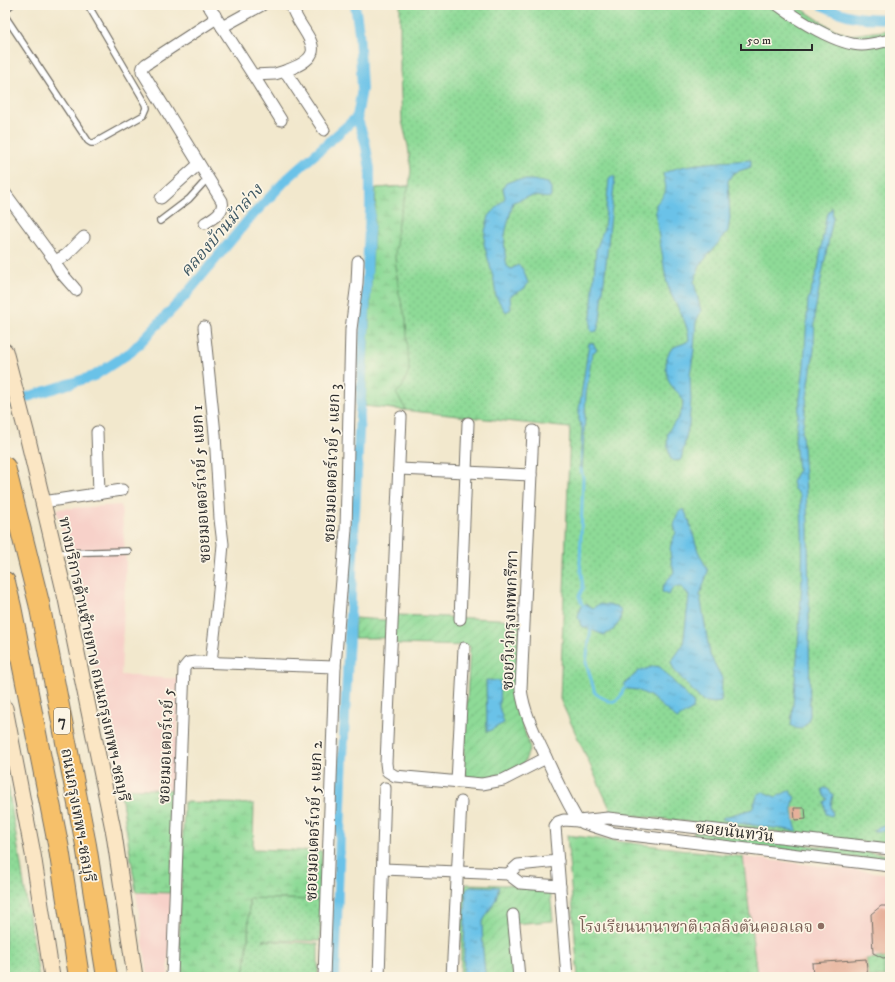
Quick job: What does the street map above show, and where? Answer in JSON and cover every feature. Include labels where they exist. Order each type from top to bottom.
[{"type":"highway","name":"ถนนกรุงเทพฯ-ชลบุรี","points":[[5,467],[39,603],[86,845],[107,977]]},
{"type":"highway","name":"ถนนกรุงเทพฯ-ชลบุรี","points":[[5,582],[13,615],[59,849],[79,977]]},
{"type":"main road","name":"ทางบริการด้านซ้ายทาง ถนนกรุงเทพฯ-ชลบุรี","points":[[5,351],[27,435],[66,599],[114,834],[135,977]]},
{"type":"main road","points":[[5,708],[7,733],[33,854],[52,977]]},
{"type":"street","points":[[208,5],[281,120]]},
{"type":"street","points":[[222,27],[262,5]]},
{"type":"street","points":[[253,75],[275,74],[292,68],[313,53],[314,48],[294,15],[291,5]]},
{"type":"street","points":[[778,5],[791,15],[807,24],[846,43],[862,45],[890,40]]},
{"type":"street","points":[[205,223],[221,211],[223,206],[222,202],[142,71],[146,64],[204,27],[212,21],[215,15]]},
{"type":"street","points":[[285,70],[324,130]]},
{"type":"street","points":[[161,198],[199,164]]},
{"type":"street","points":[[5,193],[55,261],[56,266],[76,290]]},
{"type":"street","points":[[55,261],[66,255],[84,237]]},
{"type":"street","name":"ซอยมอเตอร์เวย์ 5 แยก 3","points":[[334,667],[346,529],[351,329],[357,283],[358,261]]},
{"type":"street","name":"ซอยมอเตอร์เวย์ 5 แยก 1","points":[[204,327],[216,434],[220,519],[223,544],[211,662]]},
{"type":"street","points":[[401,417],[387,771],[395,776],[482,784],[494,783],[503,780],[546,758]]},
{"type":"street","points":[[460,619],[468,423]]},
{"type":"street","name":"ซอยวิเว่กรุงเทพกรีฑา","points":[[533,431],[521,689],[523,702],[531,726],[563,795],[578,821]]},
{"type":"street","points":[[97,432],[100,494]]},
{"type":"street","points":[[399,469],[531,475]]},
{"type":"street","points":[[43,502],[122,490]]},
{"type":"street","points":[[457,782],[464,648]]},
{"type":"street","name":"ซอยมอเตอร์เวย์ 5","points":[[172,977],[184,668],[191,662],[334,667]]},
{"type":"street","name":"ซอยมอเตอร์เวย์ 5 แยก 2","points":[[324,977],[334,667]]},
{"type":"street","points":[[379,977],[385,788]]},
{"type":"street","points":[[452,977],[461,802]]},
{"type":"street","name":"ซอยนันทวัน","points":[[567,977],[555,826],[558,822],[564,820],[578,821],[608,818],[890,849]]},
{"type":"street","name":"ซอยนันทวัน","points":[[578,821],[614,833],[890,866]]},
{"type":"street","points":[[664,839],[666,824]]},
{"type":"street","points":[[508,874],[518,865],[558,862]]},
{"type":"street","points":[[383,869],[508,874],[520,883],[560,886]]},
{"type":"street","points":[[513,915],[519,977]]},
{"type":"lane","points":[[5,10],[11,5]]},
{"type":"lane","points":[[5,16],[88,141],[94,143],[144,115],[147,108],[88,5]]},
{"type":"lane","points":[[160,221],[189,199],[208,178]]},
{"type":"lane","points":[[55,553],[128,551]]},
{"type":"shaded area","points":[[121,505],[126,561],[121,675],[179,679],[176,790],[120,788],[81,596],[56,509]]},
{"type":"shaded area","name":"โรงเรียนนานาชาติเวลลิงตันคอลเลจ","points":[[743,857],[890,874],[890,977],[757,977]]},
{"type":"shaded area","points":[[136,892],[171,893],[168,977],[148,977]]},
{"type":"green space","points":[[400,5],[796,5],[831,28],[849,35],[890,30],[890,845],[612,813],[560,699],[570,428],[365,406],[376,188],[409,186],[411,170],[408,146],[402,121]]},
{"type":"green space","points":[[409,186],[398,222],[395,257],[399,294],[406,319],[409,370],[402,388],[396,393],[406,410],[365,406],[376,188]]},
{"type":"green space","points":[[399,615],[520,620],[514,698],[530,748],[524,763],[506,773],[484,779],[470,780],[463,772],[470,646],[397,644],[386,638],[354,638],[355,618],[385,620]]},
{"type":"green space","points":[[8,786],[39,977],[5,977],[5,790]]},
{"type":"green space","points":[[120,788],[176,790],[171,893],[136,892]]},
{"type":"green space","points":[[184,802],[254,804],[253,849],[322,851],[321,900],[249,898],[248,939],[244,977],[178,977]]},
{"type":"green space","points":[[694,831],[890,855],[890,862],[693,839]]},
{"type":"green space","points":[[567,835],[743,857],[757,977],[578,977]]},
{"type":"green space","points":[[467,884],[511,885],[550,892],[553,921],[511,924],[516,977],[460,977],[463,889]]},
{"type":"green space","points":[[249,898],[321,900],[320,941],[263,940],[318,944],[318,977],[244,977],[248,939]]},
{"type":"green space","points":[[890,957],[890,977],[868,977],[866,959]]},
{"type":"green space","points":[[890,957],[890,977],[885,977],[883,958]]},
{"type":"water","points":[[751,160],[751,167],[733,173],[728,181],[730,218],[728,231],[700,265],[694,282],[701,311],[696,322],[690,375],[691,400],[689,424],[681,460],[674,461],[670,458],[667,436],[681,412],[683,400],[669,381],[666,371],[666,360],[673,348],[689,340],[687,327],[667,283],[656,216],[656,204],[666,190],[663,174],[681,167],[693,165]]},
{"type":"water","points":[[611,176],[615,177],[600,320],[597,331],[592,332],[590,329],[596,250],[604,228],[609,179]]},
{"type":"water","points":[[515,180],[533,180],[548,183],[551,188],[551,197],[546,198],[533,196],[513,202],[505,239],[507,266],[511,269],[518,265],[523,269],[528,283],[525,288],[510,296],[511,309],[506,312],[496,297],[494,281],[484,244],[485,231],[489,216],[505,198],[503,188],[506,183]]},
{"type":"water","points":[[832,207],[833,218],[815,311],[814,350],[802,432],[808,522],[810,716],[807,723],[801,729],[795,728],[791,725],[802,575],[802,525],[800,495],[794,489],[792,482],[798,471],[795,439],[804,365],[808,300],[818,268],[826,217]]},
{"type":"water","points":[[589,343],[593,343],[597,350],[592,353],[586,395],[582,474],[580,466],[582,429],[579,420],[579,409]]},
{"type":"water","points":[[684,509],[698,551],[708,571],[700,595],[710,655],[722,678],[721,702],[714,703],[702,701],[674,670],[671,662],[683,645],[689,596],[682,587],[674,587],[668,595],[662,592],[663,586],[674,572],[670,547],[676,533],[674,525],[678,513]]},
{"type":"water","points":[[586,604],[593,608],[599,604],[616,606],[620,609],[620,621],[613,630],[604,635],[581,626],[578,617],[580,607]]},
{"type":"water","points":[[655,666],[660,667],[694,704],[693,709],[677,719],[650,696],[637,690],[627,689],[624,684],[639,671]]},
{"type":"water","points":[[486,680],[500,681],[499,707],[504,723],[487,732]]},
{"type":"water","points":[[822,789],[828,789],[833,795],[831,806],[833,815],[831,816],[826,814],[824,802],[828,799],[824,796]]},
{"type":"water","points":[[790,790],[792,795],[795,797],[793,810],[797,831],[737,823],[722,819],[724,817],[752,809],[758,794],[763,792],[776,797]]},
{"type":"water","points":[[890,823],[890,831],[872,831],[878,827]]},
{"type":"water","points":[[471,886],[499,887],[496,899],[482,923],[483,951],[485,972],[487,977],[463,977],[466,890]]},
{"type":"building","points":[[794,808],[805,808],[806,819],[795,820]]},
{"type":"building","points":[[881,906],[890,906],[890,957],[883,958],[873,953],[871,914]]},
{"type":"building","points":[[866,959],[868,977],[813,977],[812,963]]},
{"type":"waterway","name":"คลองบ้านม้าล่าง","points":[[5,404],[94,376],[131,352],[184,297],[249,219],[287,179],[357,117],[362,89],[359,32],[355,5]]},
{"type":"waterway","points":[[822,5],[855,17],[890,18]]},
{"type":"waterway","points":[[335,977],[342,777],[370,210],[370,169],[365,142],[357,117]]},
{"type":"waterway","points":[[581,469],[583,478],[580,564],[583,588],[579,596],[585,609]]},
{"type":"waterway","points":[[591,628],[586,662],[595,693],[611,702],[617,700],[621,696],[623,689],[629,686]]},
{"type":"place","name":"โรงเรียนนานาชาติเวลลิงตันคอลเลจ","points":[[821,926]]}]
